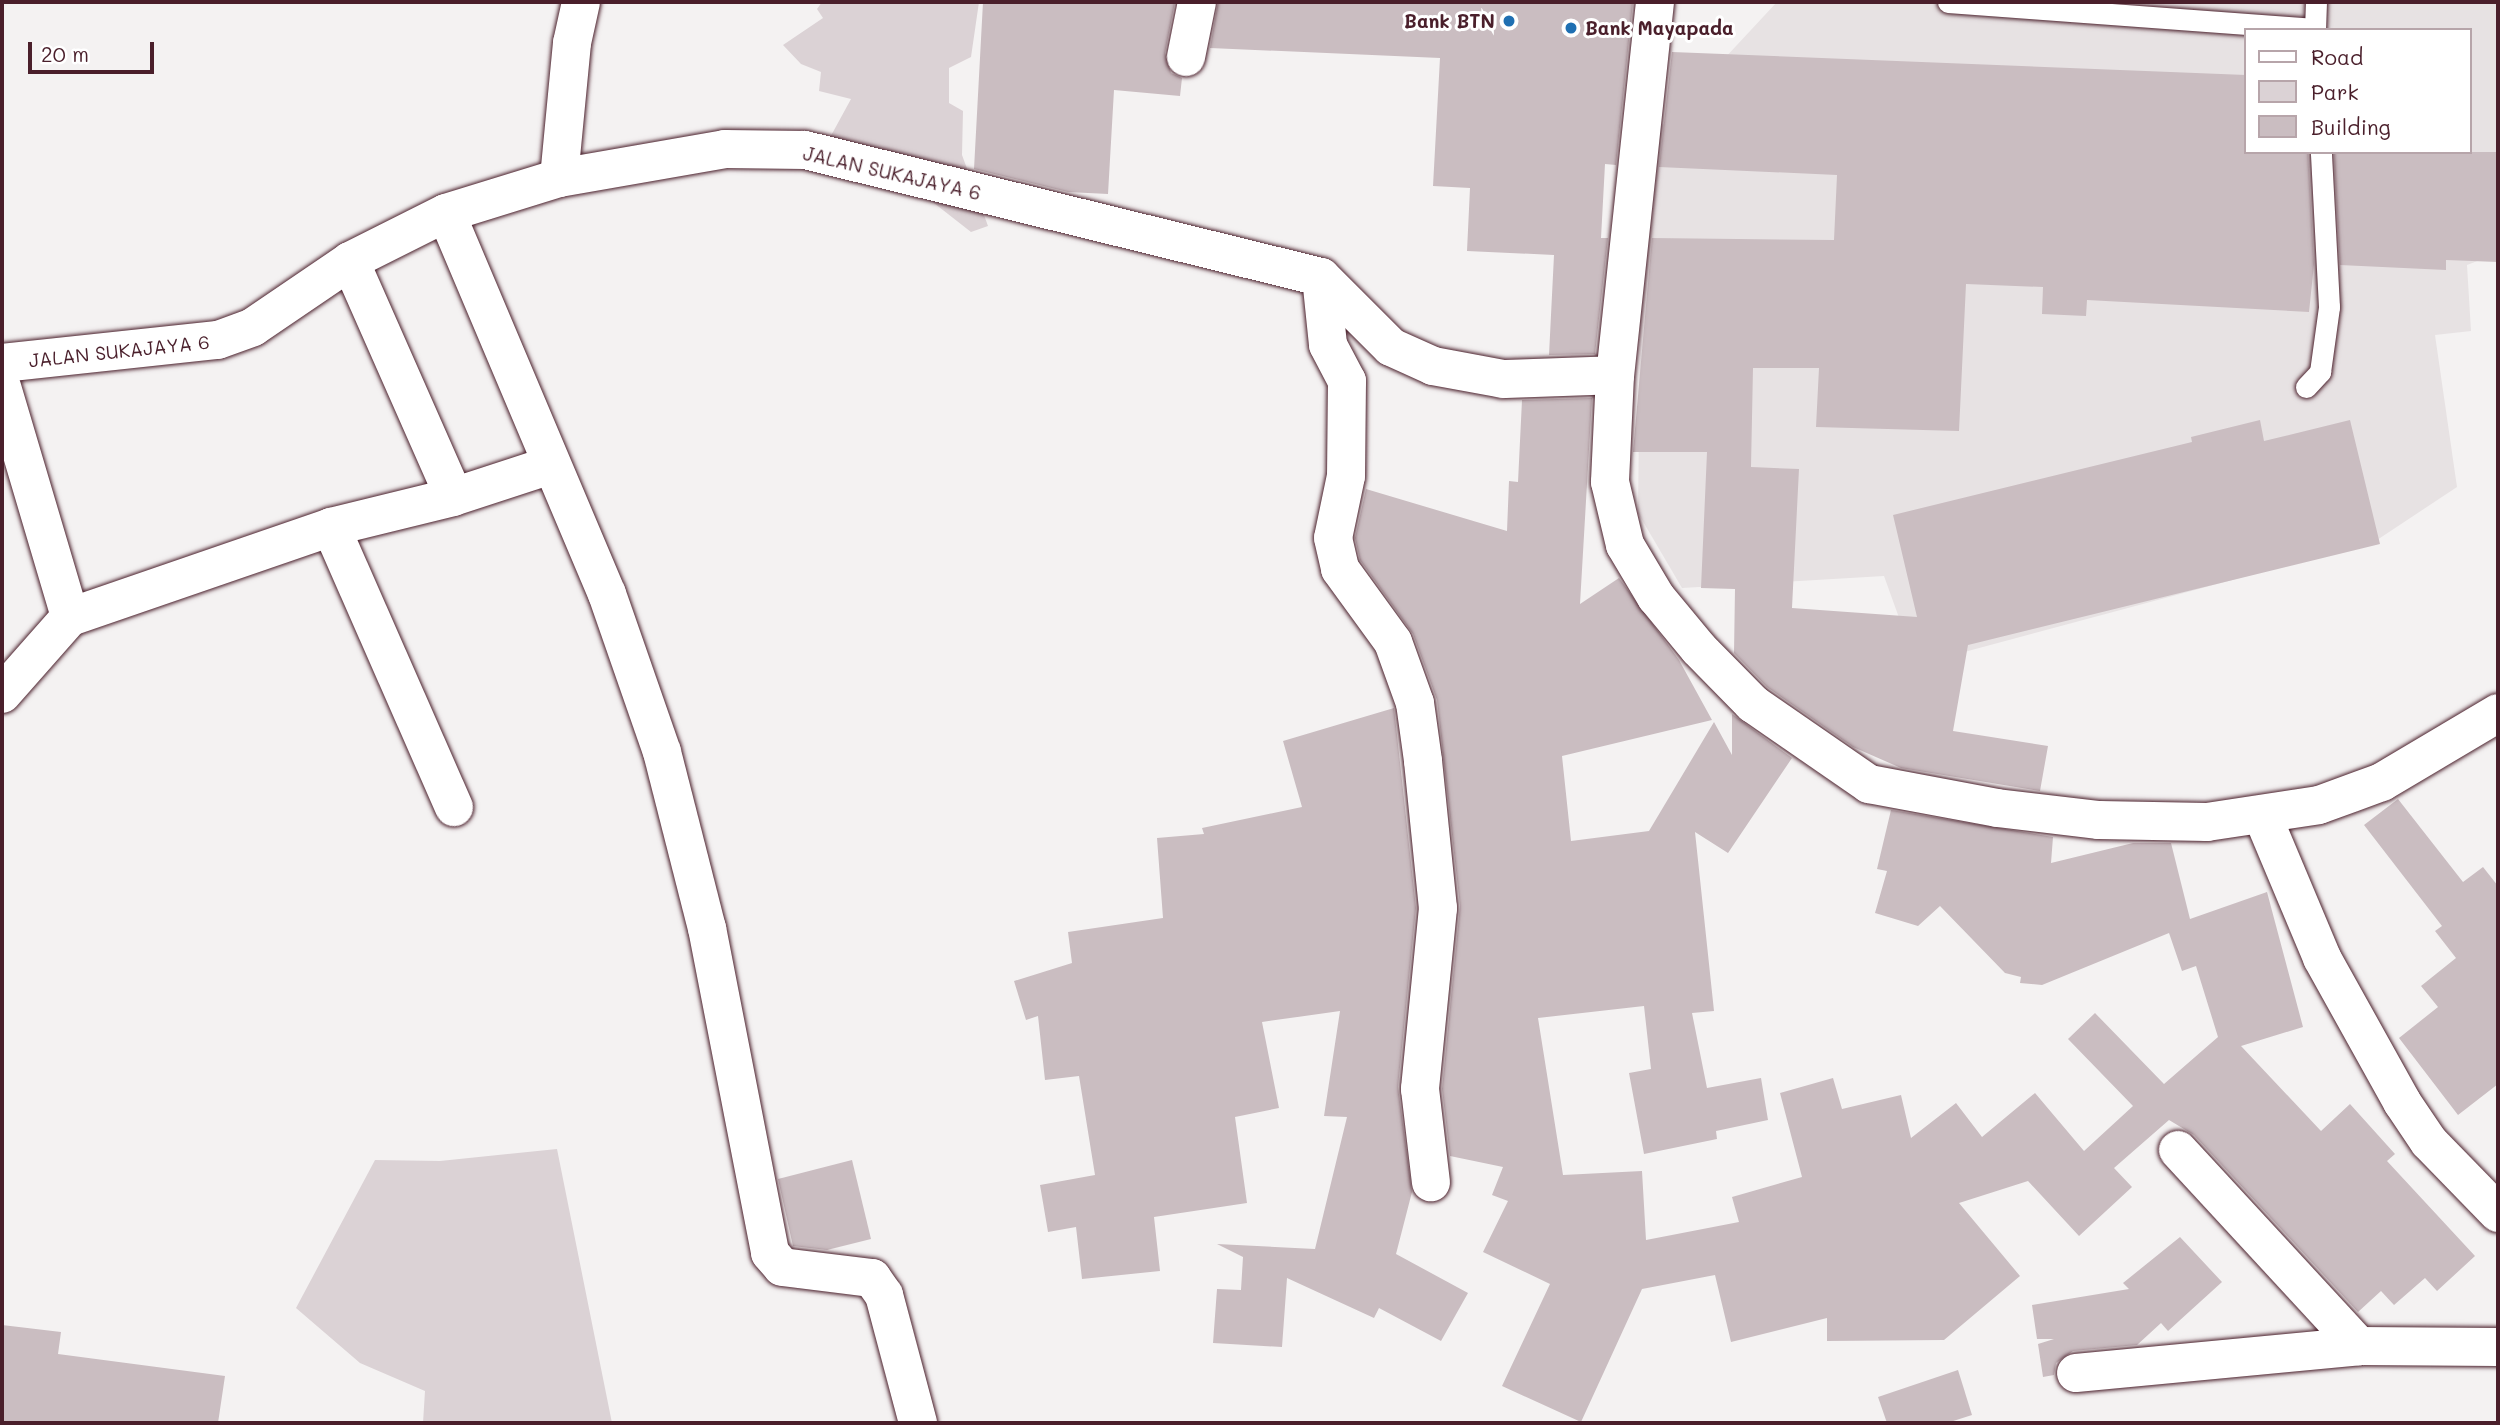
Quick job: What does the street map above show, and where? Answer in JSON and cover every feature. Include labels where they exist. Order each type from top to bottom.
[{"type":"street","points":[[559,178],[572,43],[581,2]]},
{"type":"street","points":[[1186,57],[1197,2]]},
{"type":"street","points":[[1655,2],[1615,375],[1610,482],[1625,545],[1656,597],[1699,649],[1753,704],[1869,784],[1997,808],[2099,820],[2207,822],[2319,804],[2382,782],[2498,713]]},
{"type":"street","name":"JALAN SUKAJAYA 6","points":[[2,363],[218,340],[253,327],[350,261],[446,213],[559,178],[725,149],[805,150],[1321,277]]},
{"type":"street","points":[[446,213],[607,594],[662,752],[707,928],[770,1253],[782,1266],[872,1278],[879,1286],[918,1423]]},
{"type":"street","points":[[350,261],[448,483]]},
{"type":"street","points":[[1321,277],[1391,347],[1433,366],[1503,379],[1615,375]]},
{"type":"street","points":[[1321,277],[1328,345],[1347,381],[1346,476],[1334,538],[1340,569],[1393,642],[1415,703],[1423,761],[1438,908],[1420,1089],[1431,1182]]},
{"type":"street","points":[[2,387],[70,617]]},
{"type":"street","points":[[2,694],[70,617],[331,527],[453,497],[551,465]]},
{"type":"street","points":[[331,527],[454,807]]},
{"type":"street","points":[[2262,815],[2322,958],[2402,1102],[2429,1142],[2498,1213]]},
{"type":"street","points":[[2178,1150],[2359,1346]]},
{"type":"street","points":[[2076,1373],[2359,1346],[2498,1347]]},
{"type":"lane","points":[[1948,2],[2301,28]]},
{"type":"lane","points":[[2315,28],[2316,2]]},
{"type":"lane","points":[[2306,387],[2320,373],[2329,307],[2321,154]]},
{"type":"shaded area","points":[[1777,2],[2498,2],[2498,253],[2467,265],[2471,331],[2435,335],[2457,487],[2374,542],[1916,665],[1884,576],[1682,588],[1638,513],[1642,147]]},
{"type":"green space","points":[[822,2],[979,2],[971,57],[949,68],[949,103],[963,111],[962,155],[988,226],[971,232],[902,178],[827,143],[851,99],[819,91],[821,72],[801,64],[783,45],[823,18],[817,9]]},
{"type":"green space","points":[[557,1149],[612,1423],[423,1423],[425,1391],[360,1363],[296,1308],[375,1160],[440,1161]]},
{"type":"building","points":[[983,2],[1175,2],[1165,53],[1171,73],[1182,78],[1180,96],[1114,90],[1108,194],[1068,192],[974,169]]},
{"type":"building","points":[[1218,2],[1633,2],[1616,165],[1605,164],[1601,238],[1608,238],[1595,354],[1549,355],[1554,255],[1467,251],[1470,188],[1433,186],[1440,58],[1210,48]]},
{"type":"building","points":[[1672,52],[2244,75],[2244,154],[2308,154],[2314,264],[2309,312],[2087,300],[2086,316],[2042,314],[2043,287],[1966,284],[1959,431],[1816,427],[1819,368],[1753,368],[1751,467],[1799,469],[1792,608],[1917,617],[1893,515],[2192,442],[2191,437],[2260,420],[2264,441],[2350,420],[2380,544],[1968,645],[1953,731],[2048,746],[2040,791],[1901,768],[1853,747],[1767,687],[1734,653],[1735,589],[1701,588],[1707,452],[1633,452],[1652,238],[1834,240],[1837,175],[1659,167]]},
{"type":"building","points":[[2498,152],[2498,262],[2446,260],[2446,270],[2340,265],[2334,154]]},
{"type":"building","points":[[1592,398],[1580,604],[1619,578],[1679,660],[1712,720],[1562,756],[1571,841],[1649,831],[1714,722],[1732,755],[1732,714],[1792,758],[1728,853],[1695,832],[1714,1011],[1692,1013],[1707,1088],[1761,1078],[1768,1120],[1716,1131],[1717,1139],[1644,1154],[1629,1073],[1651,1069],[1644,1006],[1538,1018],[1563,1175],[1642,1171],[1646,1240],[1739,1222],[1732,1197],[1802,1177],[1780,1093],[1833,1078],[1842,1109],[1901,1095],[1911,1138],[1956,1103],[1982,1137],[2035,1093],[2084,1151],[2133,1106],[2068,1039],[2095,1013],[2164,1084],[2218,1037],[2196,966],[2182,971],[2169,933],[2042,985],[2020,983],[2021,977],[2005,973],[1940,906],[1918,926],[1875,913],[1887,871],[1877,869],[1891,810],[2053,837],[2051,863],[2133,843],[2171,843],[2190,919],[2267,892],[2303,1027],[2241,1046],[2321,1131],[2350,1104],[2395,1154],[2387,1161],[2475,1256],[2437,1291],[2425,1278],[2394,1305],[2381,1291],[2358,1312],[2194,1135],[2169,1120],[2114,1168],[2132,1187],[2079,1236],[2028,1181],[1959,1203],[2020,1276],[1944,1340],[1827,1341],[1827,1318],[1731,1342],[1715,1275],[1642,1289],[1581,1422],[1502,1386],[1550,1284],[1483,1252],[1508,1201],[1492,1195],[1503,1167],[1450,1156],[1442,1089],[1460,906],[1437,700],[1413,634],[1360,560],[1355,538],[1366,489],[1507,531],[1509,481],[1518,482],[1522,400]]},
{"type":"building","points":[[1394,708],[1416,908],[1398,1087],[1412,1192],[1396,1254],[1468,1293],[1441,1341],[1379,1308],[1374,1318],[1287,1278],[1282,1347],[1213,1343],[1217,1289],[1241,1290],[1243,1257],[1217,1244],[1315,1249],[1347,1117],[1324,1116],[1340,1011],[1262,1022],[1279,1108],[1235,1117],[1247,1203],[1154,1217],[1160,1271],[1082,1279],[1076,1227],[1048,1232],[1040,1185],[1095,1175],[1079,1076],[1045,1080],[1038,1016],[1026,1020],[1014,981],[1072,963],[1068,932],[1163,918],[1157,838],[1204,834],[1202,828],[1302,807],[1283,741]]},
{"type":"building","points":[[2398,799],[2463,882],[2483,867],[2498,886],[2498,1084],[2458,1115],[2399,1038],[2438,1007],[2421,986],[2456,958],[2435,931],[2442,926],[2364,825]]},
{"type":"building","points":[[852,1160],[871,1239],[827,1250],[793,1246],[778,1179]]},
{"type":"building","points":[[2180,1237],[2222,1282],[2168,1331],[2161,1323],[2137,1345],[2073,1351],[2056,1363],[2054,1375],[2043,1377],[2038,1344],[2054,1339],[2037,1339],[2032,1305],[2129,1289],[2123,1283]]},
{"type":"building","points":[[2,1325],[61,1332],[58,1354],[225,1376],[218,1423],[2,1423]]},
{"type":"building","points":[[1958,1370],[1972,1415],[1947,1423],[1887,1423],[1878,1397]]},
{"type":"place","name":"Bank BTN","points":[[1509,21]]},
{"type":"place","name":"Bank Mayapada","points":[[1571,28]]}]
